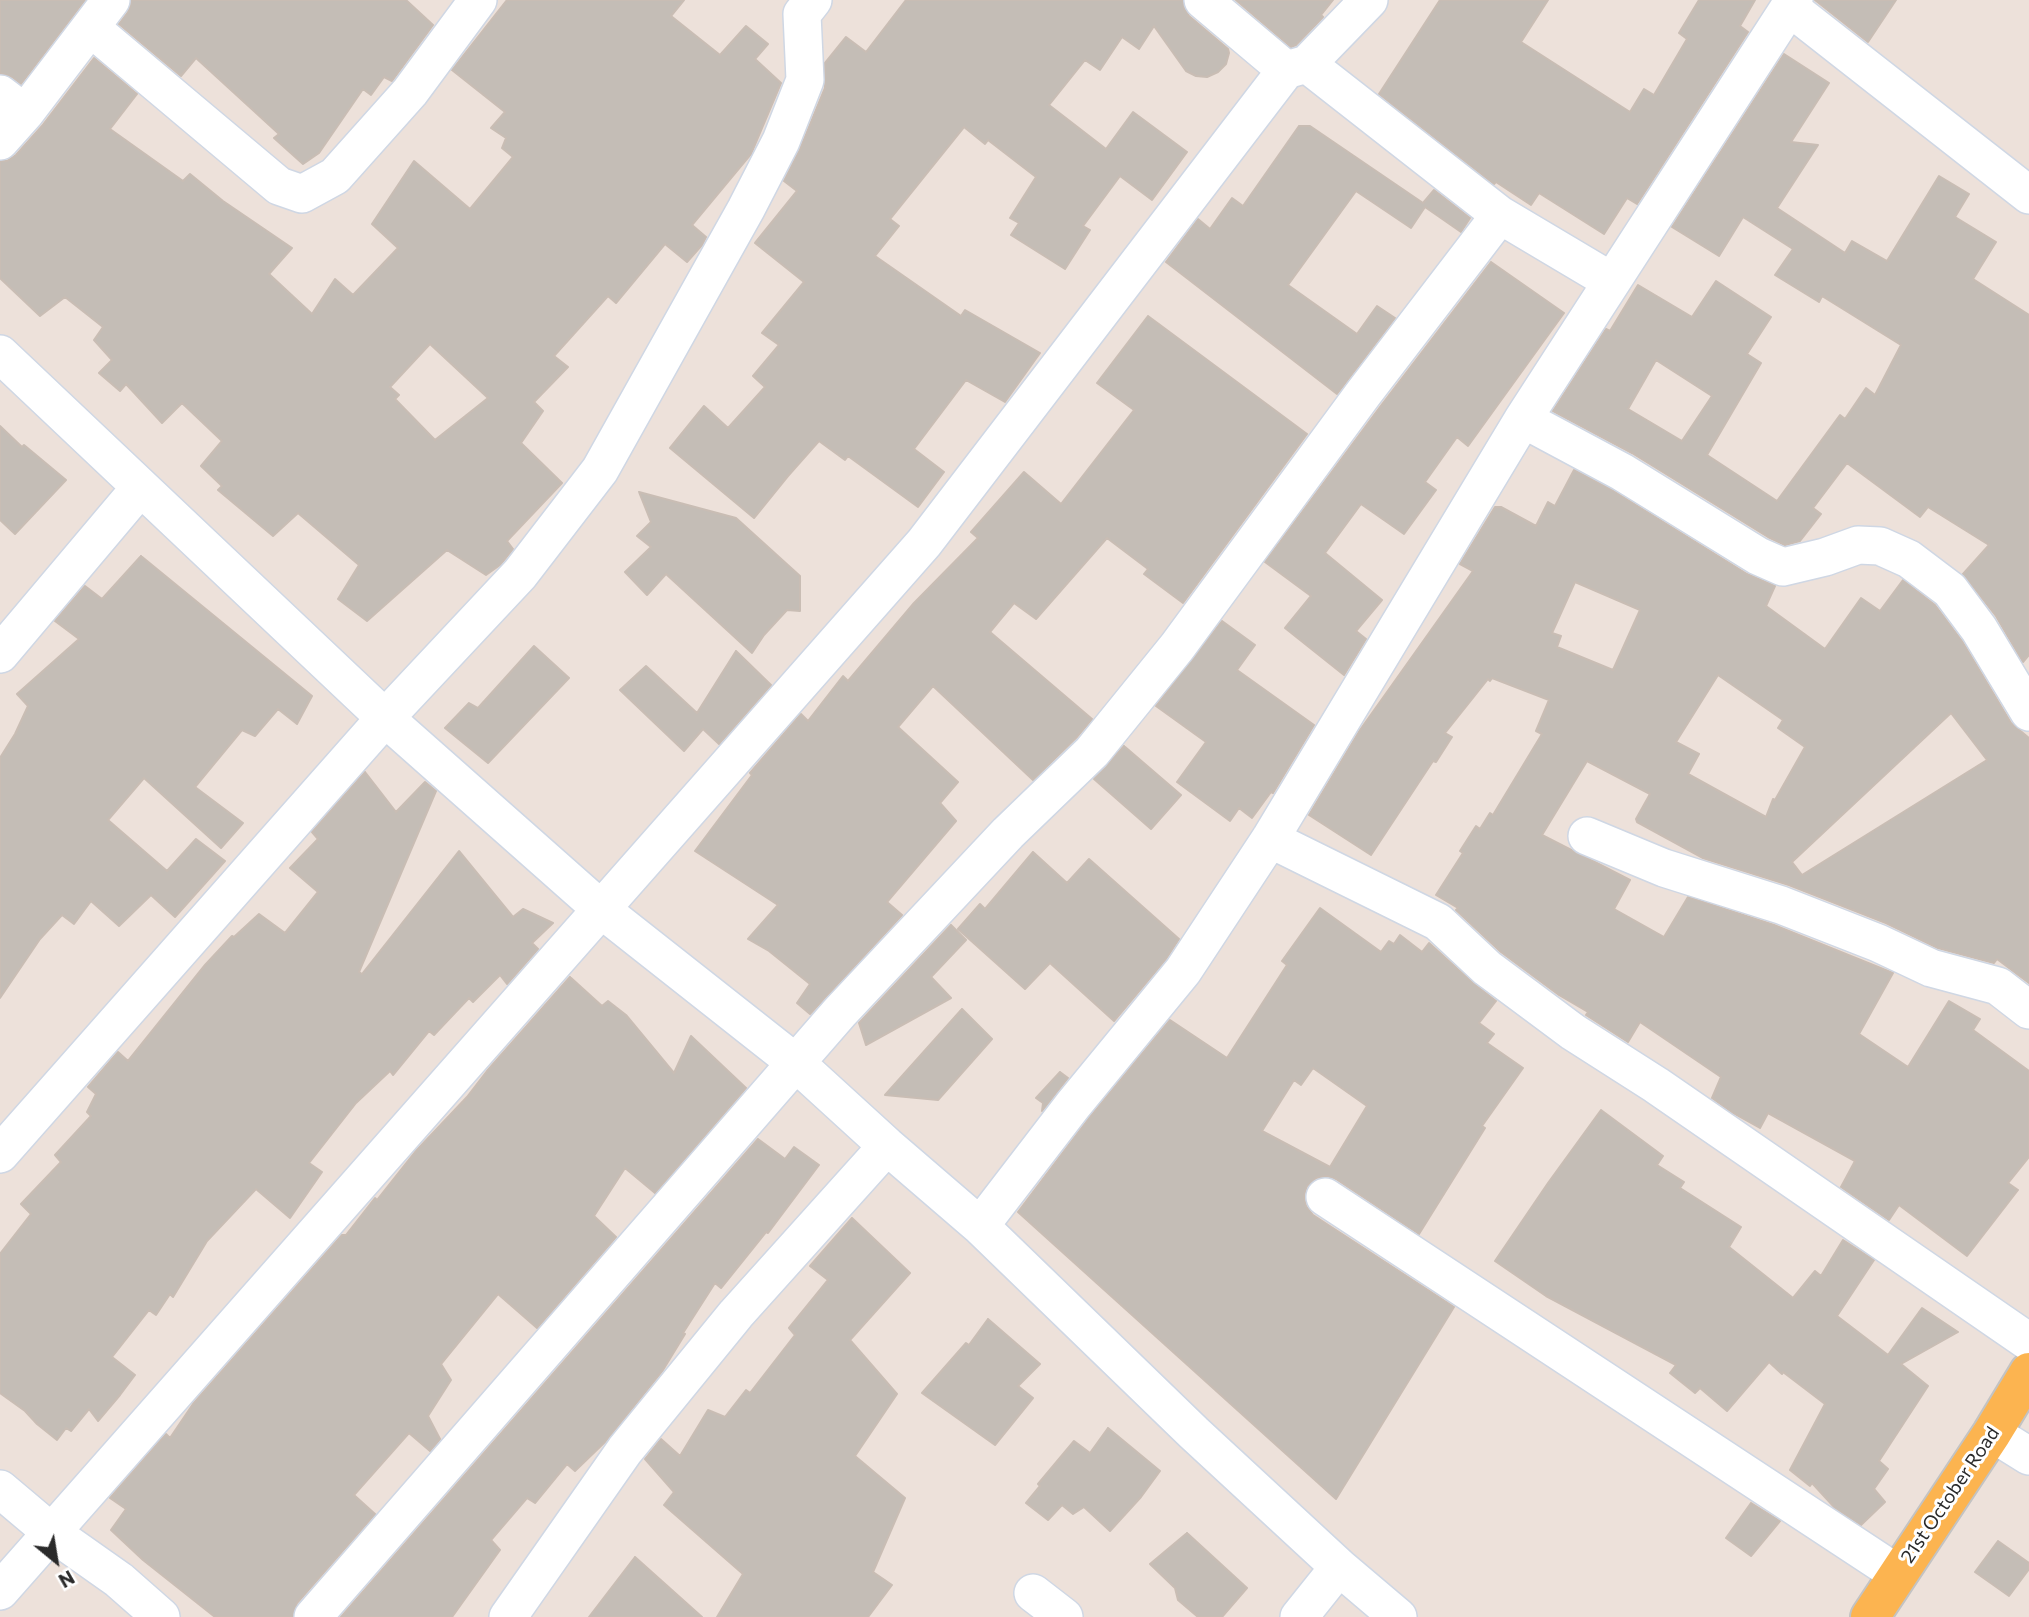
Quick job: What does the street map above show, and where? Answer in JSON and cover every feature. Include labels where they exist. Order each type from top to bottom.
[{"type":"main road","name":"21st October Road","points":[[1870,1617],[1992,1433],[2029,1372]]},
{"type":"street","points":[[1203,0],[1500,215],[1611,281]]},
{"type":"street","points":[[0,1591],[924,543],[1296,67],[1369,0]]},
{"type":"street","points":[[0,141],[13,104],[101,14],[279,186],[302,194],[335,176],[410,92],[470,3]]},
{"type":"street","points":[[980,1226],[1073,1105],[1183,971],[1270,839],[1523,419],[1792,3],[2029,195]]},
{"type":"street","points":[[0,1154],[385,718],[520,574],[600,470],[746,209],[781,141],[805,80],[798,5]]},
{"type":"street","points":[[313,1617],[839,1012],[1008,833],[1092,752],[1177,647],[1363,394],[1500,215]]},
{"type":"street","points":[[0,354],[385,718],[602,909],[796,1063],[980,1226],[1194,1433],[1339,1567],[1398,1617]]},
{"type":"street","points":[[1523,419],[1622,472],[1758,556],[1783,567],[1825,557],[1858,545],[1880,546],[1909,559],[1950,590],[1979,629],[2029,712]]},
{"type":"street","points":[[0,654],[141,488]]},
{"type":"street","points":[[1587,836],[1664,868],[1781,905],[1878,943],[1931,968],[1998,986],[2029,1010]]},
{"type":"street","points":[[1270,839],[1438,922],[1487,968],[1573,1032],[1656,1084],[2029,1342]]},
{"type":"street","points":[[508,1617],[634,1439],[736,1314],[887,1146]]},
{"type":"street","points":[[1325,1197],[1898,1574]]},
{"type":"street","points":[[1992,1433],[2029,1456]]},
{"type":"street","points":[[0,1489],[51,1532],[119,1580],[161,1617]]},
{"type":"street","points":[[1298,1617],[1339,1567]]},
{"type":"street","points":[[1033,1593],[1064,1617]]},
{"type":"building","points":[[0,0],[85,0],[21,84],[0,73]]},
{"type":"building","points":[[132,0],[406,0],[433,25],[392,81],[384,77],[371,95],[363,89],[319,153],[303,164],[274,138],[279,134],[196,58],[181,76],[119,24],[128,12]]},
{"type":"building","points":[[507,0],[684,0],[671,16],[720,55],[746,26],[768,44],[755,59],[781,83],[751,154],[692,225],[706,237],[702,245],[687,262],[665,244],[616,303],[608,296],[554,356],[568,367],[534,402],[543,411],[521,443],[562,483],[507,541],[513,549],[500,565],[486,575],[447,550],[367,621],[338,599],[359,565],[298,513],[273,536],[218,490],[222,486],[201,466],[222,441],[182,403],[162,423],[126,384],[120,391],[99,373],[112,360],[94,340],[103,327],[65,297],[40,316],[0,278],[0,161],[7,161],[16,155],[94,58],[137,94],[110,129],[183,181],[190,174],[223,201],[292,248],[269,274],[312,314],[335,279],[353,295],[398,248],[372,224],[414,161],[470,209],[513,157],[502,148],[506,138],[491,128],[505,112],[452,70]],"holes":[[[430,344],[488,398],[435,440],[395,399],[399,395],[390,387]]]},
{"type":"building","points":[[906,0],[1183,0],[1189,16],[1228,49],[1229,53],[1226,64],[1218,72],[1207,77],[1196,76],[1186,71],[1154,26],[1139,49],[1122,37],[1100,70],[1085,60],[1049,105],[1106,149],[1133,112],[1187,152],[1152,200],[1120,176],[1083,226],[1090,230],[1065,269],[1011,235],[1019,223],[1010,218],[1036,177],[988,140],[985,144],[964,127],[890,219],[899,226],[875,256],[961,316],[965,310],[1040,353],[1005,402],[966,380],[914,449],[944,472],[918,507],[848,456],[845,460],[819,441],[754,518],[670,448],[704,406],[728,428],[765,387],[753,376],[779,345],[762,333],[804,282],[755,243],[797,191],[784,181],[825,88],[825,63],[846,37],[866,52]]},
{"type":"building","points":[[1236,0],[1333,0],[1321,15],[1323,17],[1291,47]]},
{"type":"building","points":[[1440,0],[1548,0],[1521,42],[1630,112],[1644,89],[1654,95],[1687,39],[1679,33],[1699,0],[1755,0],[1740,26],[1748,32],[1637,204],[1627,198],[1604,234],[1539,193],[1531,205],[1496,182],[1494,184],[1379,94]]},
{"type":"building","points":[[1815,0],[1896,0],[1868,42]]},
{"type":"building","points":[[1784,54],[1829,83],[1791,142],[1818,145],[1777,208],[1845,253],[1852,241],[1887,261],[1939,176],[1969,194],[1955,217],[1996,242],[1973,279],[2029,315],[2029,655],[2023,662],[1996,616],[1963,574],[1989,545],[1928,507],[1920,517],[1847,463],[1813,508],[1821,514],[1800,541],[1785,545],[1632,453],[1553,411],[1606,329],[1610,331],[1638,285],[1692,317],[1716,281],[1771,317],[1747,354],[1761,363],[1707,455],[1777,501],[1840,415],[1845,419],[1866,388],[1875,395],[1901,345],[1822,296],[1819,302],[1775,275],[1793,249],[1743,217],[1719,256],[1672,227]],"holes":[[[1656,360],[1712,396],[1682,441],[1628,409]]]},
{"type":"building","points":[[1299,126],[1310,126],[1423,203],[1434,190],[1470,218],[1461,232],[1425,207],[1411,228],[1356,191],[1288,285],[1357,334],[1377,306],[1395,318],[1337,394],[1166,262],[1198,219],[1210,229],[1232,198],[1243,206]]},
{"type":"building","points":[[1491,262],[1564,313],[1468,446],[1457,437],[1425,482],[1436,490],[1404,534],[1361,504],[1325,553],[1382,600],[1356,631],[1366,639],[1344,675],[1285,628],[1311,596],[1265,562]]},
{"type":"building","points":[[1148,316],[1307,434],[1183,603],[1144,574],[1148,569],[1107,538],[1036,619],[1014,603],[990,632],[1092,719],[1033,780],[933,686],[898,727],[958,782],[940,803],[956,821],[887,902],[902,915],[810,1014],[797,1003],[810,984],[769,951],[748,939],[778,905],[695,851],[752,775],[750,773],[801,714],[808,721],[843,676],[848,681],[914,603],[978,538],[971,532],[1024,472],[1061,504],[1134,410],[1097,383]]},
{"type":"building","points":[[0,426],[22,447],[24,445],[66,480],[15,534],[0,520]]},
{"type":"building","points":[[1574,470],[1612,490],[1747,574],[1775,586],[1766,606],[1825,649],[1861,598],[1880,611],[1903,580],[1935,605],[1962,641],[2011,723],[2029,738],[2029,983],[1997,959],[1994,963],[1938,948],[1886,923],[1789,885],[1703,858],[1637,822],[1636,819],[1650,794],[1587,761],[1542,835],[1630,880],[1614,909],[1664,937],[1688,897],[1774,925],[1893,973],[1859,1034],[1908,1067],[1949,1001],[1980,1019],[1973,1030],[2029,1071],[2029,1157],[2008,1183],[2018,1190],[1967,1256],[1899,1205],[1889,1220],[1841,1187],[1855,1161],[1768,1113],[1760,1128],[1733,1113],[1712,1098],[1721,1077],[1640,1022],[1628,1042],[1586,1015],[1588,1012],[1559,995],[1501,952],[1456,910],[1458,908],[1436,895],[1463,853],[1460,851],[1476,826],[1480,829],[1490,813],[1493,815],[1542,734],[1536,731],[1549,700],[1492,678],[1490,681],[1488,679],[1445,733],[1452,737],[1371,855],[1309,815],[1360,730],[1473,571],[1460,564],[1495,507],[1501,507],[1536,526],[1548,502],[1555,506]],"holes":[[[1575,582],[1640,610],[1613,670],[1557,647],[1561,636],[1552,633]],[[1718,675],[1783,720],[1778,728],[1805,747],[1775,800],[1773,799],[1766,817],[1688,774],[1699,754],[1676,742]],[[1951,713],[1987,760],[1802,875],[1792,862]]]},
{"type":"building","points":[[639,492],[736,518],[800,576],[800,611],[787,610],[752,653],[666,574],[647,595],[625,572],[651,547],[637,536],[651,522]]},
{"type":"building","points":[[141,556],[312,696],[297,724],[278,709],[255,736],[242,730],[195,787],[243,823],[221,848],[144,778],[108,820],[167,871],[196,839],[225,861],[175,917],[151,895],[119,926],[91,901],[74,924],[62,915],[40,939],[0,998],[0,758],[28,706],[17,694],[79,639],[55,621],[85,586],[102,599]]},
{"type":"building","points":[[1222,621],[1255,645],[1237,670],[1314,725],[1273,793],[1271,792],[1252,818],[1239,808],[1230,821],[1177,782],[1206,742],[1156,706]]},
{"type":"building","points":[[534,646],[569,678],[488,763],[445,728],[469,703],[478,708]]},
{"type":"building","points":[[736,651],[771,685],[719,744],[703,729],[684,751],[620,690],[646,666],[697,713]]},
{"type":"building","points":[[1124,746],[1181,795],[1151,829],[1094,779]]},
{"type":"building","points":[[365,772],[396,812],[425,782],[436,791],[359,972],[362,974],[459,851],[513,917],[523,909],[553,923],[532,943],[538,949],[507,984],[500,975],[473,1002],[469,998],[434,1035],[429,1031],[393,1075],[390,1071],[356,1103],[309,1163],[322,1172],[290,1218],[256,1189],[207,1241],[173,1297],[170,1294],[156,1315],[149,1310],[112,1357],[135,1375],[120,1395],[98,1421],[89,1409],[71,1431],[66,1428],[57,1440],[0,1393],[0,1254],[31,1214],[21,1204],[61,1162],[55,1155],[91,1116],[87,1112],[96,1094],[88,1087],[118,1052],[128,1061],[205,965],[232,936],[259,914],[285,933],[318,892],[290,868],[318,839],[312,832]]},
{"type":"building","points":[[1033,852],[1067,883],[1089,859],[1179,939],[1166,959],[1114,1021],[1050,963],[1025,989],[958,929],[980,904],[985,909]]},
{"type":"building","points":[[1320,908],[1381,952],[1389,941],[1394,944],[1400,935],[1422,952],[1429,943],[1496,1001],[1479,1023],[1494,1034],[1487,1043],[1523,1068],[1482,1126],[1485,1128],[1419,1234],[1336,1179],[1327,1176],[1316,1178],[1307,1186],[1304,1196],[1306,1206],[1313,1215],[1454,1307],[1336,1499],[1018,1212],[1089,1118],[1170,1020],[1227,1058],[1287,965],[1282,961]],"holes":[[[1313,1068],[1367,1106],[1330,1167],[1262,1131],[1294,1080],[1301,1085]]]},
{"type":"building","points":[[951,925],[966,940],[931,977],[951,998],[866,1045],[859,1023]]},
{"type":"building","points":[[570,977],[602,1006],[608,1001],[626,1015],[674,1073],[691,1036],[746,1088],[655,1193],[625,1168],[594,1216],[616,1237],[537,1328],[498,1294],[441,1364],[451,1380],[428,1416],[440,1439],[430,1451],[409,1433],[354,1495],[375,1514],[297,1603],[293,1617],[215,1617],[143,1560],[111,1530],[126,1509],[110,1498],[166,1434],[170,1438],[193,1404],[342,1235],[346,1235],[375,1198],[377,1200],[415,1152],[467,1097]]},
{"type":"building","points":[[962,1009],[992,1039],[938,1100],[885,1095]]},
{"type":"building","points":[[1060,1072],[1068,1078],[1042,1111],[1043,1103],[1036,1098]]},
{"type":"building","points":[[1601,1110],[1663,1156],[1657,1165],[1684,1182],[1680,1188],[1741,1227],[1729,1247],[1793,1298],[1815,1271],[1821,1276],[1843,1240],[1874,1260],[1837,1316],[1888,1355],[1922,1308],[1958,1332],[1901,1364],[1928,1386],[1879,1461],[1888,1469],[1874,1489],[1885,1502],[1861,1525],[1835,1508],[1812,1483],[1810,1486],[1790,1470],[1825,1404],[1783,1372],[1782,1374],[1769,1362],[1727,1411],[1700,1388],[1695,1393],[1670,1373],[1676,1365],[1546,1296],[1495,1261]]},
{"type":"building","points":[[758,1139],[785,1159],[794,1147],[819,1165],[768,1233],[766,1232],[721,1288],[715,1283],[663,1370],[605,1442],[575,1471],[567,1464],[535,1503],[527,1498],[491,1540],[500,1550],[452,1617],[341,1617]]},
{"type":"building","points":[[852,1218],[910,1273],[850,1340],[897,1394],[855,1456],[905,1498],[873,1572],[892,1585],[868,1617],[717,1617],[743,1574],[664,1505],[674,1492],[645,1459],[661,1439],[680,1456],[708,1410],[725,1417],[746,1390],[750,1393],[795,1335],[789,1328],[828,1280],[810,1266]]},
{"type":"building","points":[[988,1319],[1040,1364],[1018,1386],[1033,1398],[995,1445],[922,1393],[966,1343],[969,1345]]},
{"type":"building","points":[[1108,1428],[1160,1471],[1110,1531],[1084,1507],[1073,1514],[1062,1505],[1048,1520],[1026,1503],[1040,1486],[1038,1484],[1074,1441],[1090,1453]]},
{"type":"building","points":[[1751,1503],[1780,1521],[1751,1556],[1726,1538]]},
{"type":"building","points":[[1187,1533],[1247,1588],[1222,1617],[1198,1617],[1178,1600],[1175,1588],[1150,1564]]},
{"type":"building","points":[[1998,1541],[2029,1563],[2029,1569],[2009,1596],[1975,1572]]},
{"type":"building","points":[[635,1557],[702,1617],[589,1617]]}]
